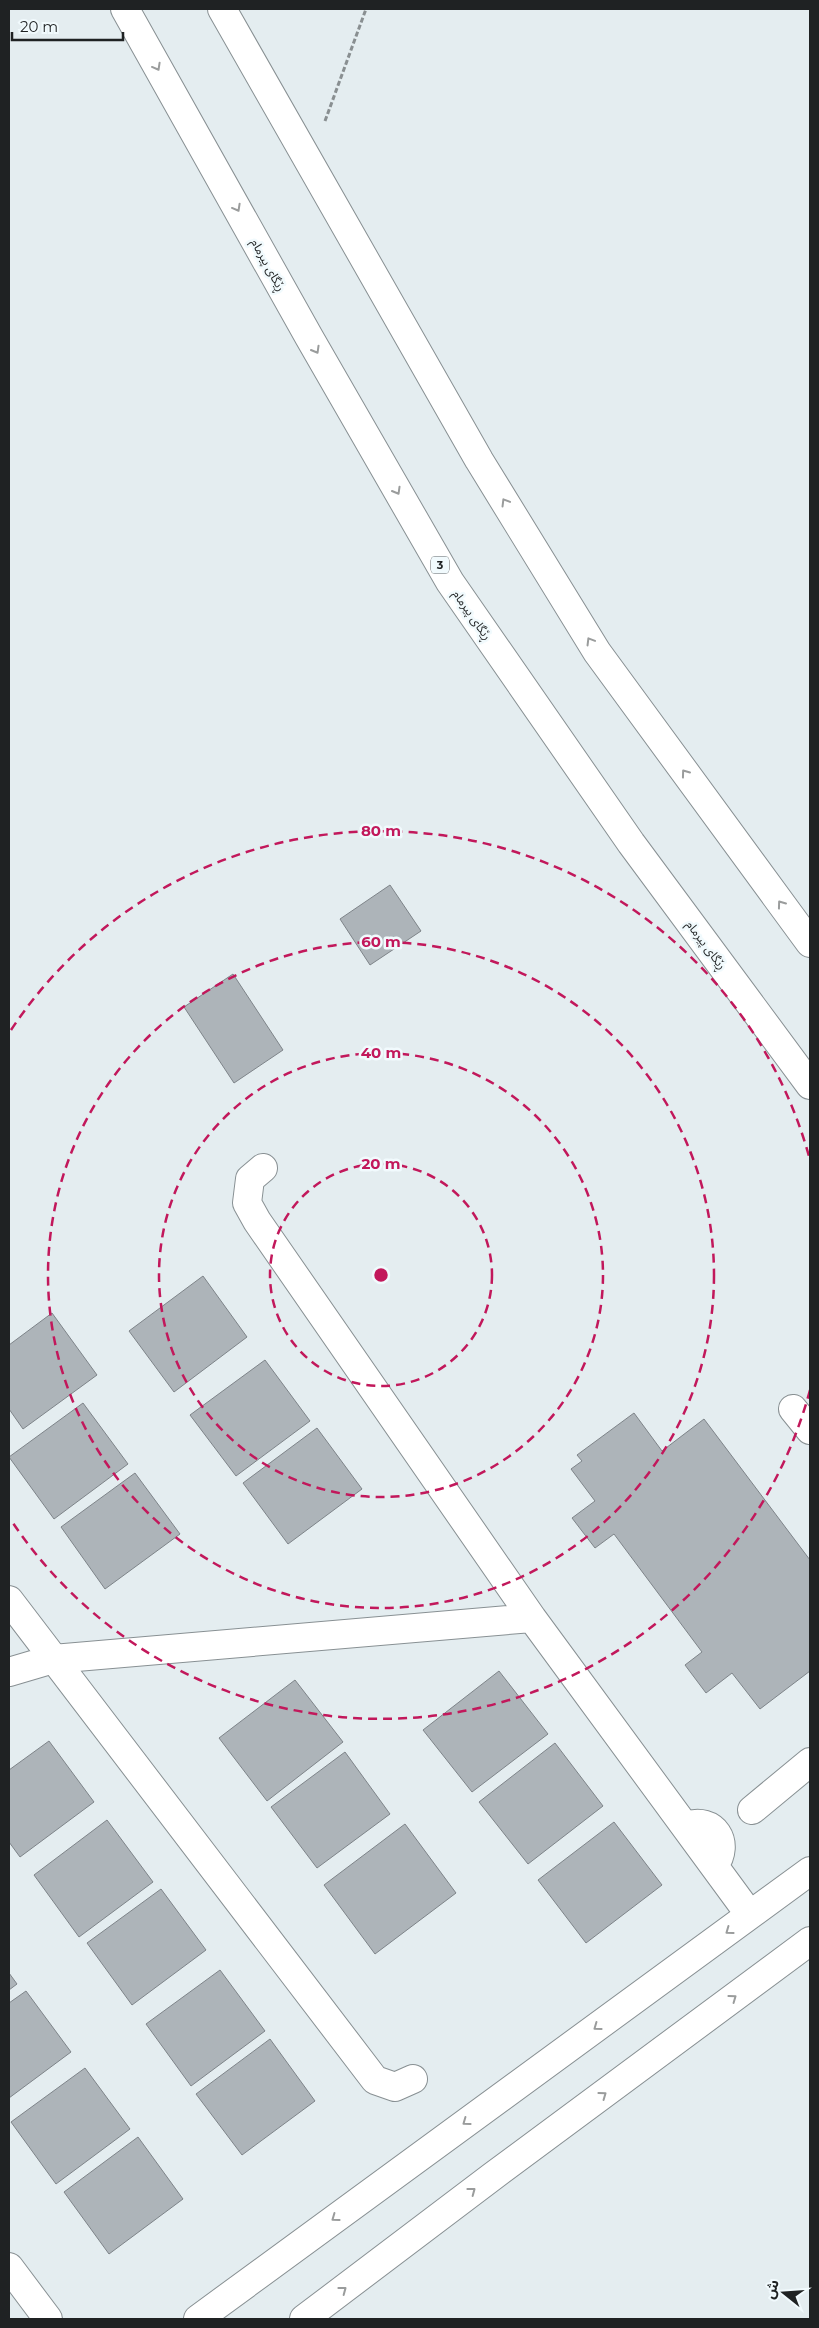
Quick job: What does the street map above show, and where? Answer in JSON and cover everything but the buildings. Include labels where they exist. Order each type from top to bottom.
[{"type":"main road","name":"ڕێگای پیرمام","points":[[125,9],[309,337],[450,582],[631,844],[810,1085]]},
{"type":"main road","points":[[222,9],[479,460],[597,652],[810,943]]},
{"type":"main road","points":[[263,1168],[250,1179],[247,1203],[257,1221],[532,1618],[750,1915]]},
{"type":"main road","points":[[793,1409],[810,1430]]},
{"type":"main road","points":[[9,1600],[375,2080],[395,2087],[413,2079]]},
{"type":"main road","points":[[9,1672],[53,1659],[532,1618]]},
{"type":"main road","points":[[752,1810],[810,1762]]},
{"type":"main road","points":[[198,2319],[810,1871]]},
{"type":"main road","points":[[304,2319],[810,1941]]},
{"type":"main road","points":[[9,2267],[48,2319]]},
{"type":"path","points":[[310,164],[366,9]]}]
